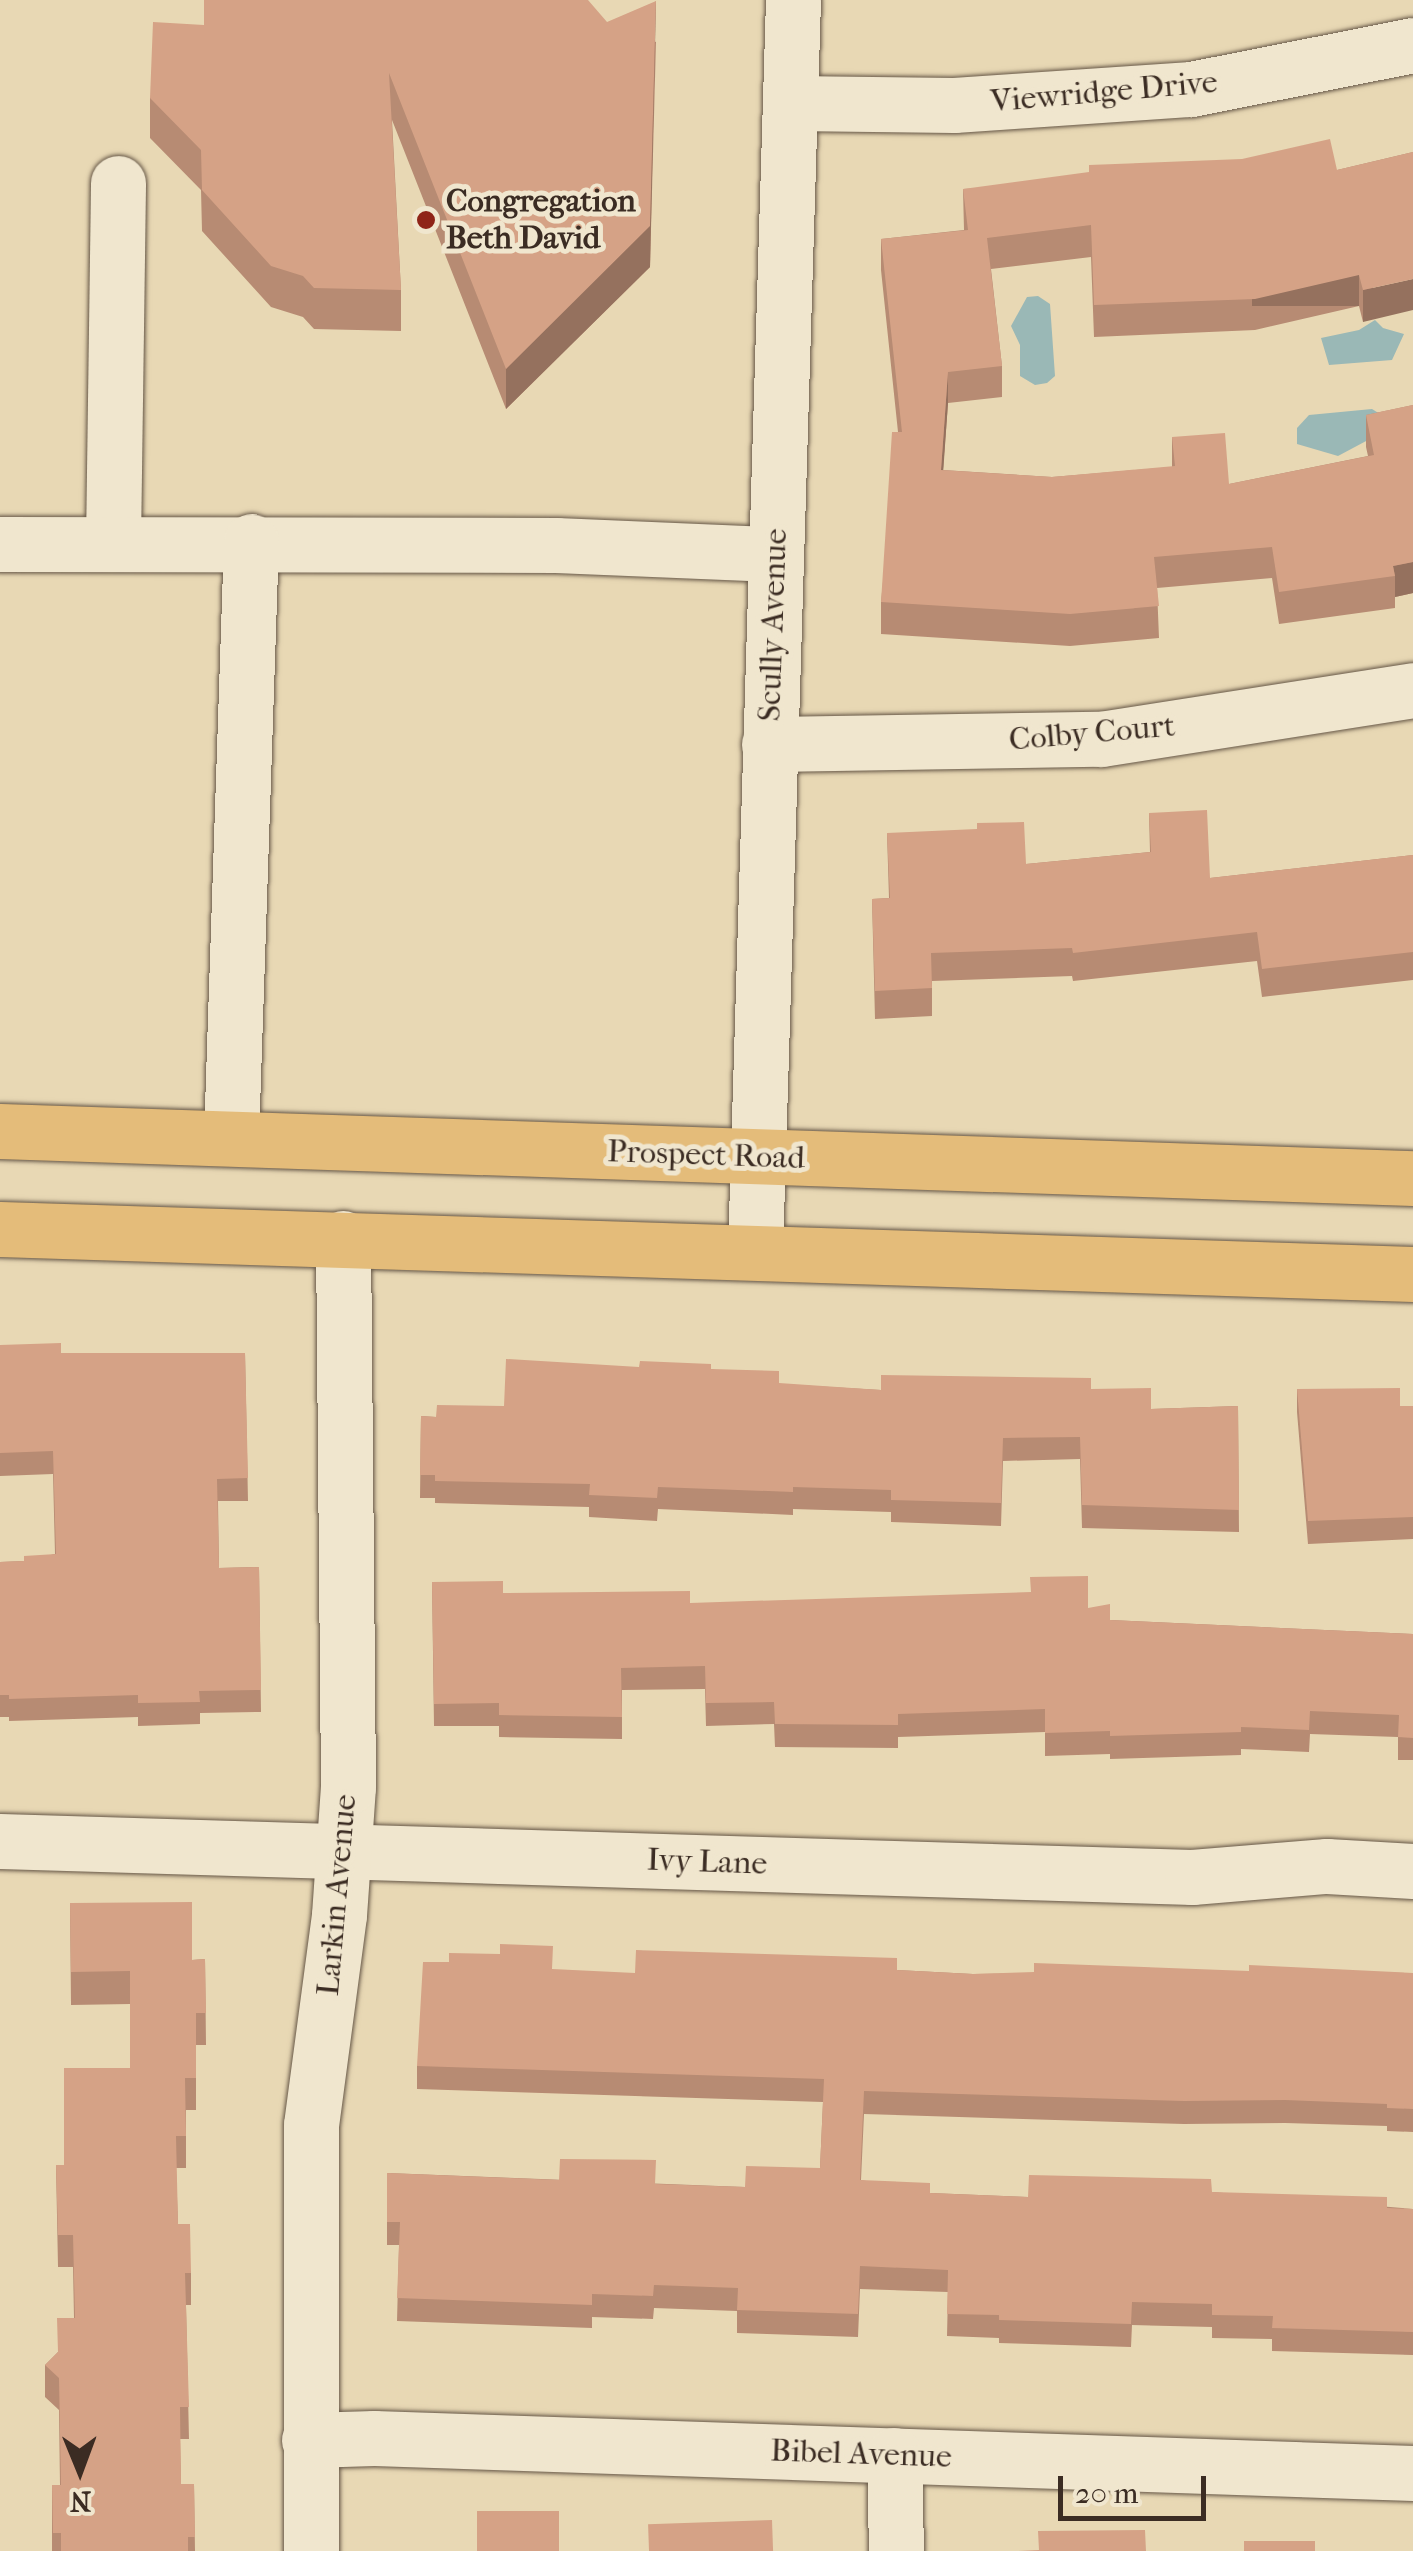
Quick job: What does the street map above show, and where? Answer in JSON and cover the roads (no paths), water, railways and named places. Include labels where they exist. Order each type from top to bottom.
[{"type":"main road","name":"Prospect Road","points":[[0,1130],[1413,1178]]},
{"type":"main road","points":[[0,1229],[1413,1274]]},
{"type":"street","name":"Scully Avenue","points":[[755,1251],[793,0]]},
{"type":"street","name":"Viewridge Drive","points":[[791,102],[954,105],[1191,89],[1413,45]]},
{"type":"street","points":[[113,543],[118,184]]},
{"type":"street","points":[[231,1137],[250,541]]},
{"type":"street","points":[[0,544],[250,541],[556,545],[774,554]]},
{"type":"street","name":"Colby Court","points":[[769,744],[1102,739],[1413,690]]},
{"type":"street","name":"Larkin Avenue","points":[[311,2551],[311,2126],[348,1787],[343,1238]]},
{"type":"street","name":"Ivy Lane","points":[[0,1841],[1192,1878],[1328,1866],[1413,1871]]},
{"type":"street","name":"Bibel Avenue","points":[[309,2440],[374,2438],[1413,2472]]},
{"type":"street","points":[[894,2455],[896,2551]]},
{"type":"water","points":[[1038,296],[1050,304],[1055,376],[1047,383],[1035,385],[1020,376],[1020,345],[1011,326],[1027,297]]},
{"type":"water","points":[[1375,320],[1383,328],[1404,334],[1392,360],[1329,365],[1321,338],[1359,330]]},
{"type":"water","points":[[1372,409],[1380,414],[1368,440],[1338,456],[1297,444],[1297,428],[1309,415]]},
{"type":"place","name":"Congregation Beth David","points":[[426,220]]}]
